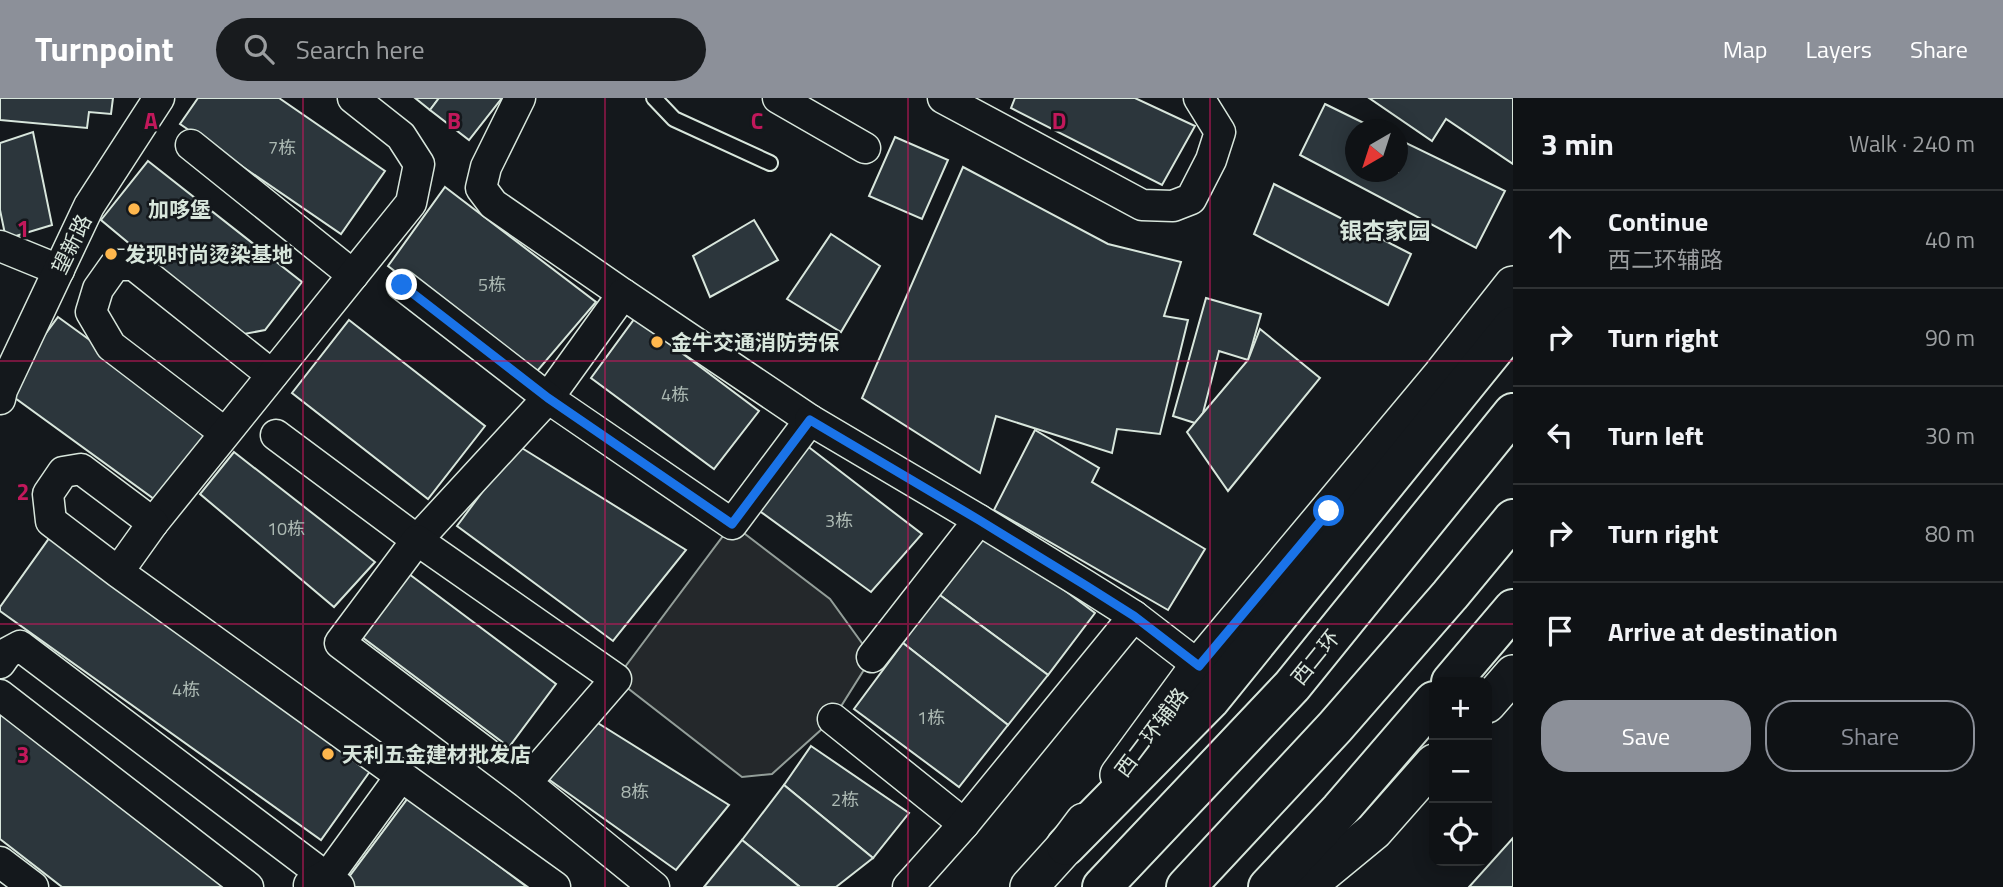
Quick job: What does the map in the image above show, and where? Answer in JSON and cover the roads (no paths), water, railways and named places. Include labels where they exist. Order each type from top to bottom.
[{"type":"highway","points":[[1066,846],[1513,326]]},
{"type":"highway","name":"西二环","points":[[1102,887],[1292,686],[1513,413]]},
{"type":"highway","points":[[1186,887],[1335,727],[1513,519]]},
{"type":"highway","points":[[1455,677],[1513,608]]},
{"type":"highway","points":[[1268,887],[1340,810],[1429,707]]},
{"type":"street","name":"望新路","points":[[0,399],[89,206],[159,98]]},
{"type":"street","points":[[118,572],[153,523],[411,203],[419,164],[401,136],[353,98]]},
{"type":"street","points":[[520,98],[486,167],[481,188],[493,204],[810,420],[1134,616],[1205,683]]},
{"type":"street","points":[[778,98],[865,148]]},
{"type":"street","points":[[943,98],[1142,205],[1173,206],[1191,200],[1211,160],[1220,132],[1199,98]]},
{"type":"street","points":[[191,145],[353,275]]},
{"type":"street","points":[[0,246],[59,270]]},
{"type":"street","points":[[225,433],[111,346],[91,312],[98,289],[115,265],[134,265],[272,375]]},
{"type":"street","points":[[402,285],[548,398],[732,524],[810,420]]},
{"type":"street","name":"西二环辅路","points":[[1205,683],[1513,285]]},
{"type":"street","points":[[622,294],[548,398],[417,540],[341,643],[526,783],[654,887]]},
{"type":"street","points":[[275,435],[417,540],[616,678],[526,783]]},
{"type":"street","points":[[153,523],[81,469],[63,472],[48,494],[51,521],[555,887]]},
{"type":"street","points":[[872,657],[979,520]]},
{"type":"street","points":[[908,887],[964,824],[1134,616]]},
{"type":"street","points":[[0,663],[7,653],[20,646],[324,883],[401,776]]},
{"type":"street","points":[[1492,698],[1513,674]]},
{"type":"street","points":[[0,695],[248,887]]},
{"type":"street","points":[[833,719],[964,824]]},
{"type":"street","points":[[1306,887],[1374,831],[1429,769]]},
{"type":"street","points":[[1029,887],[1066,846]]},
{"type":"street","points":[[0,862],[33,887]]},
{"type":"lane","points":[[654,98],[674,119],[770,163]]},
{"type":"place","name":"加哆堡","points":[[134,209]]},
{"type":"place","name":"发现时尚烫染基地","points":[[111,254]]},
{"type":"place","name":"金牛交通消防劳保","points":[[657,342]]},
{"type":"place","name":"天利五金建材批发店","points":[[328,754]]},
{"type":"district","name":"银杏家园","points":[[1385,230]]}]
